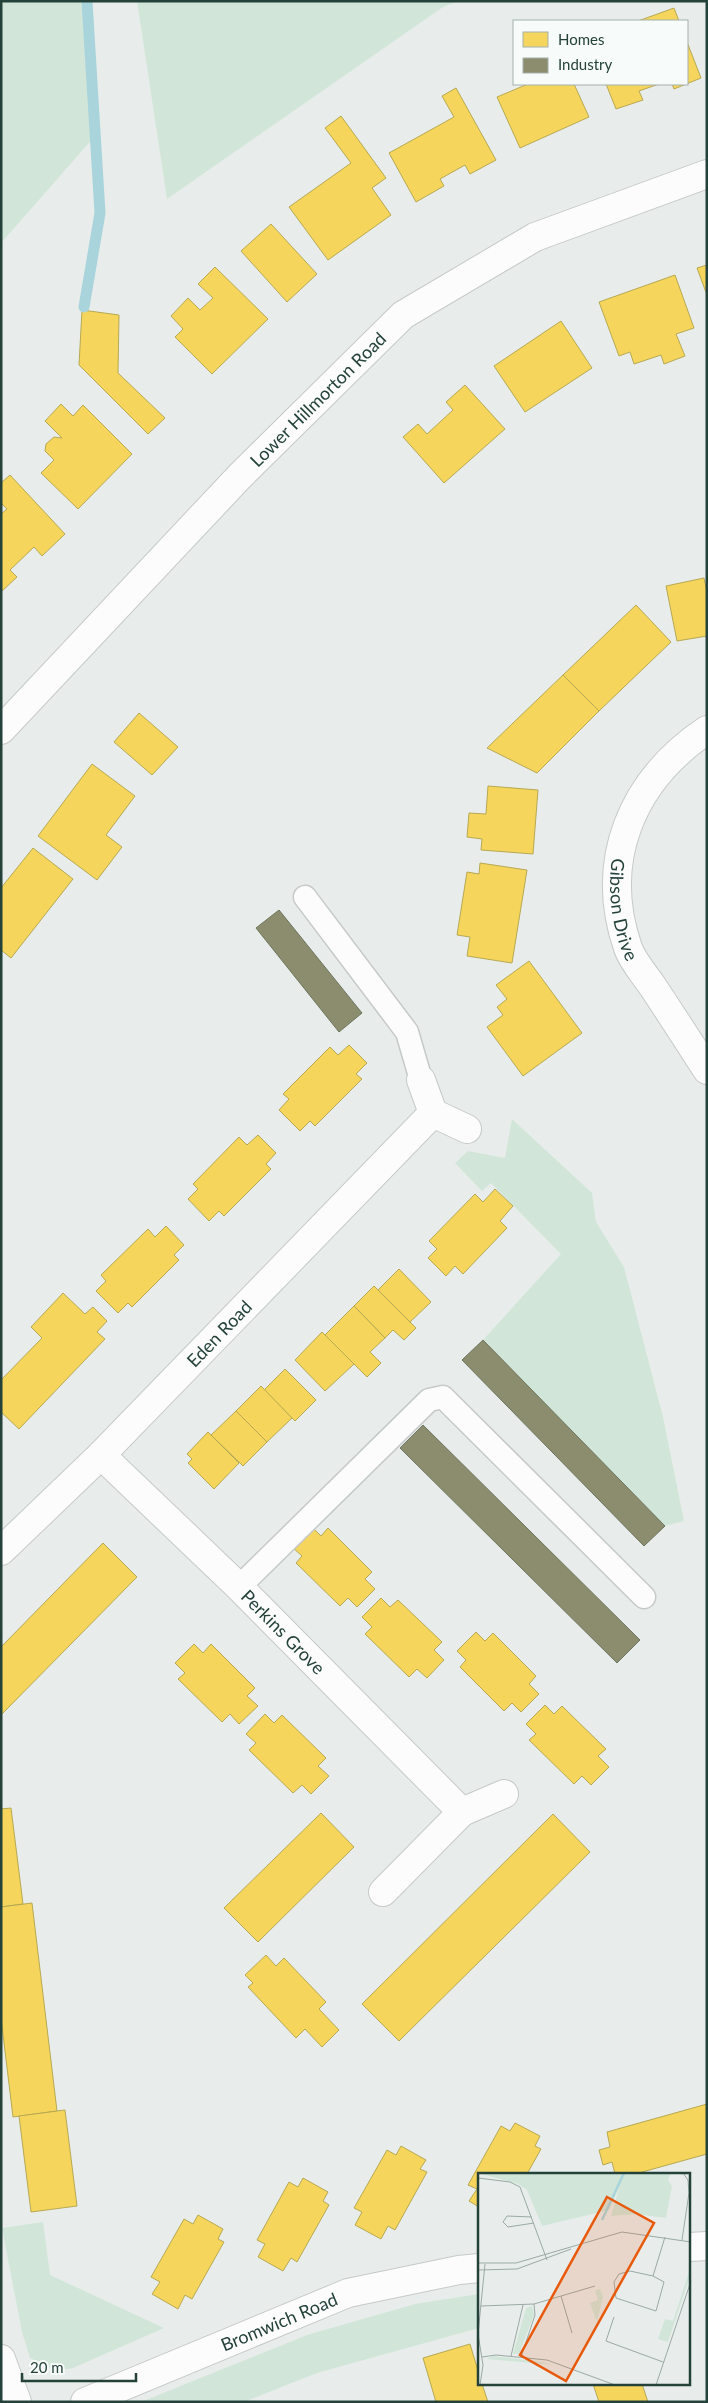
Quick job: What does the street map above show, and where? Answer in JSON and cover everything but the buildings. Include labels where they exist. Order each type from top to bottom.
[{"type":"street","name":"Lower Hillmorton Road","points":[[1,730],[239,476],[402,315],[535,237],[707,174]]},
{"type":"street","name":"Gibson Drive","points":[[707,730],[686,744],[651,783],[629,818],[617,864],[618,906],[629,950],[707,1070]]},
{"type":"street","points":[[421,1080],[433,1113],[467,1129]]},
{"type":"street","name":"Eden Road","points":[[1,1551],[101,1455],[433,1113]]},
{"type":"street","name":"Perkins Grove","points":[[101,1455],[239,1587],[462,1812]]},
{"type":"street","points":[[383,1892],[462,1812],[504,1794]]},
{"type":"street","points":[[690,2248],[707,2246]]},
{"type":"street","name":"Bromwich Road","points":[[85,2402],[348,2293],[459,2270],[478,2268]]},
{"type":"street","points":[[1,2359],[17,2402]]},
{"type":"lane","points":[[305,897],[407,1032],[421,1080]]},
{"type":"lane","points":[[239,1587],[429,1400],[443,1397],[644,1597]]},
{"type":"green space","points":[[1,1],[87,1],[95,136],[1,243]]},
{"type":"green space","points":[[137,1],[458,1],[443,7],[167,199]]},
{"type":"green space","points":[[512,1119],[592,1193],[596,1222],[624,1267],[663,1417],[684,1521],[665,1526],[483,1340],[561,1254],[491,1183],[482,1191],[455,1163],[468,1151],[505,1158]]},
{"type":"green space","points":[[43,2222],[50,2275],[164,2328],[73,2368],[56,2371],[30,2358],[22,2332],[2,2228]]},
{"type":"green space","points":[[478,2294],[478,2328],[317,2373],[244,2402],[141,2402],[307,2335],[415,2304]]},
{"type":"waterway","points":[[84,307],[100,213],[87,1]]}]
